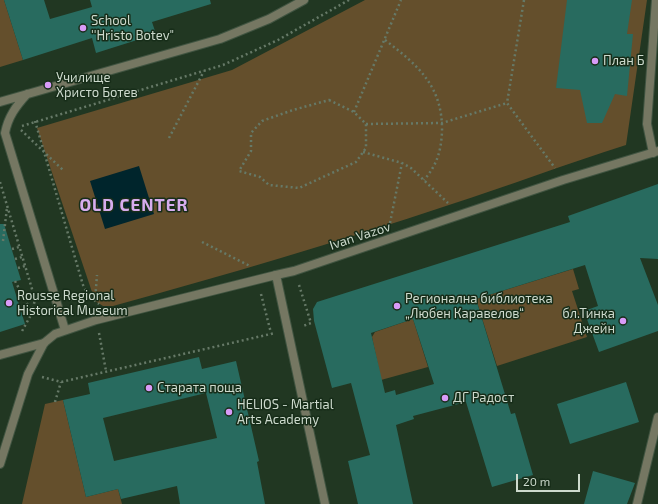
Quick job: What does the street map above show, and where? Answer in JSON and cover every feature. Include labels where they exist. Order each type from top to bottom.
[{"type":"street","points":[[0,102],[220,39],[269,19],[304,0]]},
{"type":"street","points":[[655,152],[647,124],[656,0]]},
{"type":"street","points":[[28,93],[12,112],[7,122],[5,133],[64,330]]},
{"type":"street","name":"Ivan Vazov","points":[[44,343],[55,334],[64,330],[96,320],[294,271],[563,180],[655,152]]},
{"type":"street","points":[[276,275],[325,504]]},
{"type":"street","points":[[0,355],[44,343]]},
{"type":"street","points":[[0,464],[26,380],[44,343]]},
{"type":"street","points":[[637,504],[658,417]]},
{"type":"path","points":[[64,171],[46,156],[18,127],[223,65],[278,40],[349,0]]},
{"type":"path","points":[[354,112],[401,0]]},
{"type":"path","points":[[524,0],[507,103],[563,180]]},
{"type":"path","points":[[385,40],[413,63],[427,80],[438,97],[442,123],[441,146],[432,171],[424,180]]},
{"type":"path","points":[[169,138],[204,71]]},
{"type":"path","points":[[329,100],[354,112],[366,124],[366,148],[356,162],[299,188],[270,185],[260,177],[239,171],[251,150],[251,133],[262,121],[293,110],[329,100]]},
{"type":"path","points":[[366,124],[442,123],[507,103]]},
{"type":"path","points":[[35,121],[83,285],[88,295],[103,306]]},
{"type":"path","points":[[363,152],[402,163],[411,168],[462,215]]},
{"type":"path","points":[[390,224],[402,163]]},
{"type":"path","points":[[0,182],[35,299],[32,313],[18,339],[16,350]]},
{"type":"path","points":[[3,241],[7,205]]},
{"type":"path","points":[[202,242],[247,264]]},
{"type":"path","points":[[12,249],[19,247]]},
{"type":"path","points":[[15,259],[22,257]]},
{"type":"path","points":[[18,268],[25,266]]},
{"type":"path","points":[[244,270],[252,267],[272,334]]},
{"type":"path","points":[[55,402],[60,382],[288,331],[311,323],[294,271]]},
{"type":"path","points":[[97,275],[95,301],[96,320],[106,371]]},
{"type":"path","points":[[15,281],[32,313]]},
{"type":"shaded area","points":[[0,0],[4,0],[23,60],[0,67]]},
{"type":"shaded area","points":[[365,0],[647,0],[626,145],[407,219],[240,270],[113,306],[103,306],[95,301],[37,128],[232,70]]},
{"type":"shaded area","points":[[573,269],[579,289],[572,291],[587,337],[497,366],[476,299]]},
{"type":"shaded area","points":[[413,319],[428,367],[381,380],[372,337],[375,332]]},
{"type":"shaded area","points":[[63,400],[86,497],[118,489],[122,504],[22,504],[45,404]]},
{"type":"water","points":[[139,166],[154,214],[105,229],[90,181]]},
{"type":"building","name":"School ''Hristo Botev\"","points":[[4,0],[44,0],[50,19],[92,7],[90,0],[210,0],[211,4],[152,22],[156,34],[96,53],[92,38],[23,60]]},
{"type":"building","name":"План Б","points":[[567,0],[632,0],[627,34],[633,34],[627,96],[615,94],[602,123],[587,123],[580,90],[556,88]]},
{"type":"building","points":[[658,184],[658,259],[640,258],[658,305],[658,331],[599,352],[584,311],[598,306],[585,265],[476,299],[511,414],[515,413],[533,475],[492,487],[466,402],[413,416],[414,419],[396,425],[413,504],[358,504],[348,461],[370,455],[351,383],[332,388],[314,321],[313,309],[317,302],[570,222],[568,216]],"holes":[[[413,319],[434,384],[396,395],[395,390],[385,393],[371,333]]]},
{"type":"building","name":"Rousse Regional Historical Museum","points":[[0,224],[4,224],[21,280],[12,282],[25,324],[0,332]]},
{"type":"building","points":[[199,357],[202,369],[236,361],[259,461],[257,462],[265,504],[180,504],[177,486],[121,499],[118,489],[86,497],[63,400],[90,394],[88,383]],"holes":[[[206,393],[217,438],[114,461],[103,418]]]},
{"type":"building","points":[[626,382],[639,422],[570,444],[557,404]]},
{"type":"building","points":[[593,471],[635,483],[627,504],[584,504]]},
{"type":"place","name":"School ''Hristo Botev\"","points":[[83,28]]},
{"type":"place","name":"План Б","points":[[595,61]]},
{"type":"place","name":"Училище Христо Ботев","points":[[48,85]]},
{"type":"place","name":"Rousse Regional Historical Museum","points":[[9,303]]},
{"type":"place","name":"Регионална библиотека „Любен Каравелов“","points":[[397,306]]},
{"type":"place","name":"бл.Тинка Джейн","points":[[623,321]]},
{"type":"place","name":"Старата поща","points":[[149,388]]},
{"type":"place","name":"ДГ Радост","points":[[445,398]]},
{"type":"place","name":"HELIOS - Martial Arts Academy","points":[[229,412]]},
{"type":"district","name":"OLD CENTER","points":[[134,205]]}]
